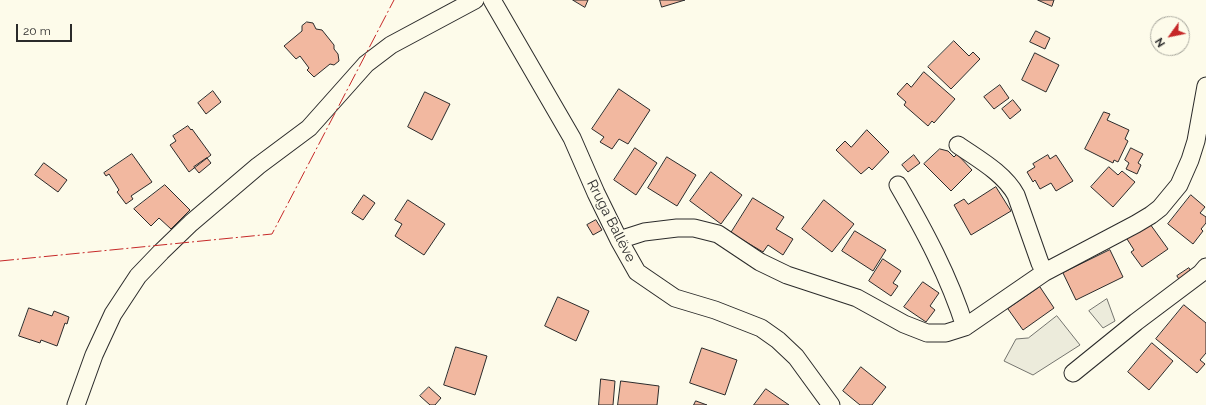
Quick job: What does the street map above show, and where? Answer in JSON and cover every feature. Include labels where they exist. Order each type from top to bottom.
[{"type":"street","points":[[76,405],[94,355],[113,314],[138,276],[161,252],[191,223],[258,166],[308,128],[366,64],[391,45],[475,0]]},
{"type":"street","name":"Rruga Ballëve","points":[[492,0],[572,138],[596,193],[619,240],[637,272],[676,298],[715,310],[761,328],[778,340],[796,356],[831,405]]},
{"type":"street","points":[[619,240],[644,232],[661,229],[694,228],[718,234],[760,262],[787,275],[857,298],[904,324],[927,333],[946,333],[965,327],[1045,272],[1151,215],[1169,198],[1179,186],[1196,142],[1206,86]]},
{"type":"street","points":[[958,145],[1004,179],[1011,186],[1016,195],[1040,263],[1045,272]]},
{"type":"street","points":[[898,185],[937,255],[959,307],[965,327]]},
{"type":"street","points":[[1073,373],[1136,322],[1201,273],[1206,267]]},
{"type":"shaded area","points":[[1107,299],[1115,321],[1103,328],[1089,311]]},
{"type":"shaded area","points":[[1057,316],[1080,345],[1033,375],[1004,361],[1016,339],[1028,338]]},
{"type":"building","points":[[573,0],[588,0],[585,7]]},
{"type":"building","points":[[660,0],[685,0],[662,7]]},
{"type":"building","points":[[1038,0],[1054,0],[1052,6]]},
{"type":"building","points":[[307,22],[313,23],[316,29],[322,30],[334,45],[339,61],[334,65],[330,64],[314,77],[307,70],[309,68],[300,56],[296,59],[284,46],[302,31],[302,26]]},
{"type":"building","points":[[1036,31],[1050,38],[1045,49],[1030,42]]},
{"type":"building","points":[[954,41],[969,56],[973,52],[980,59],[951,89],[928,67]]},
{"type":"building","points":[[1035,53],[1059,65],[1046,92],[1022,80]]},
{"type":"building","points":[[924,72],[955,99],[934,123],[932,121],[928,126],[904,105],[906,102],[897,94],[907,83],[911,87]]},
{"type":"building","points":[[1000,85],[1009,98],[994,109],[984,97]]},
{"type":"building","points":[[619,89],[650,110],[628,144],[619,139],[612,149],[600,142],[604,137],[592,129]]},
{"type":"building","points":[[213,91],[221,102],[206,114],[198,103]]},
{"type":"building","points":[[425,92],[450,104],[432,140],[408,127]]},
{"type":"building","points":[[1013,100],[1021,110],[1010,119],[1002,109]]},
{"type":"building","points":[[1104,112],[1110,114],[1107,120],[1129,130],[1125,139],[1128,141],[1118,162],[1114,160],[1113,163],[1085,149]]},
{"type":"building","points":[[188,126],[191,130],[192,129],[211,155],[189,172],[170,145],[176,141],[173,136]]},
{"type":"building","points":[[867,130],[889,152],[872,170],[869,167],[861,174],[836,150],[845,141],[851,147]]},
{"type":"building","points":[[635,148],[657,163],[636,195],[614,180]]},
{"type":"building","points":[[1131,148],[1143,154],[1138,163],[1141,165],[1137,174],[1126,169],[1129,163],[1125,160]]},
{"type":"building","points":[[940,149],[948,151],[954,157],[957,154],[972,170],[951,191],[924,164]]},
{"type":"building","points":[[132,154],[152,182],[131,196],[133,199],[126,204],[117,192],[119,190],[109,174],[106,176],[104,173]]},
{"type":"building","points":[[914,155],[920,163],[908,172],[902,165]]},
{"type":"building","points":[[1048,155],[1050,159],[1056,155],[1073,181],[1056,191],[1051,183],[1040,189],[1035,180],[1033,182],[1027,172],[1035,167],[1033,164]]},
{"type":"building","points":[[667,157],[696,175],[677,206],[648,188]]},
{"type":"building","points":[[207,158],[211,163],[199,173],[194,167]]},
{"type":"building","points":[[44,163],[67,180],[58,192],[35,175]]},
{"type":"building","points":[[1109,167],[1118,175],[1122,171],[1135,182],[1113,207],[1091,187]]},
{"type":"building","points":[[711,172],[742,195],[721,224],[690,201]]},
{"type":"building","points":[[165,185],[190,210],[171,229],[159,218],[151,226],[134,209]]},
{"type":"building","points":[[996,187],[1011,211],[971,235],[954,205],[964,199],[968,204]]},
{"type":"building","points":[[364,195],[375,203],[363,220],[352,213]]},
{"type":"building","points":[[1191,195],[1205,207],[1200,213],[1206,217],[1206,223],[1201,229],[1203,231],[1193,244],[1168,224]]},
{"type":"building","points":[[753,198],[784,217],[776,229],[793,239],[783,255],[768,245],[763,252],[731,233]]},
{"type":"building","points":[[408,200],[445,224],[424,255],[395,236],[402,224],[395,220]]},
{"type":"building","points":[[824,200],[854,224],[832,252],[802,229]]},
{"type":"building","points":[[596,220],[602,230],[593,235],[587,225]]},
{"type":"building","points":[[1150,224],[1168,249],[1142,267],[1131,252],[1134,250],[1127,239]]},
{"type":"building","points":[[855,231],[886,250],[873,271],[842,251]]},
{"type":"building","points":[[1110,250],[1123,277],[1076,300],[1063,273]]},
{"type":"building","points":[[883,259],[901,271],[893,283],[898,286],[891,296],[869,281]]},
{"type":"building","points":[[1189,268],[1193,274],[1181,283],[1177,276]]},
{"type":"building","points":[[923,282],[939,293],[930,306],[935,310],[926,322],[904,307]]},
{"type":"building","points":[[1040,287],[1054,308],[1023,330],[1008,309]]},
{"type":"building","points":[[558,297],[589,311],[576,341],[545,326]]},
{"type":"building","points":[[1184,305],[1206,323],[1206,353],[1200,360],[1205,364],[1197,373],[1156,339]]},
{"type":"building","points":[[29,308],[52,316],[54,311],[69,317],[67,324],[65,323],[57,346],[41,340],[40,343],[19,336]]},
{"type":"building","points":[[1152,343],[1173,361],[1149,390],[1128,372]]},
{"type":"building","points":[[456,347],[487,356],[475,395],[444,385]]},
{"type":"building","points":[[702,348],[737,360],[725,395],[690,383]]},
{"type":"building","points":[[861,367],[886,387],[872,405],[860,405],[843,391]]},
{"type":"building","points":[[601,379],[615,381],[613,405],[599,405]]},
{"type":"building","points":[[621,381],[659,386],[657,405],[618,405]]},
{"type":"building","points":[[429,387],[441,398],[435,405],[430,405],[420,396]]},
{"type":"building","points":[[766,389],[789,405],[754,405]]},
{"type":"building","points":[[696,401],[707,405],[694,405]]},
{"type":"power","points":[[0,261],[272,234],[394,0]]}]
